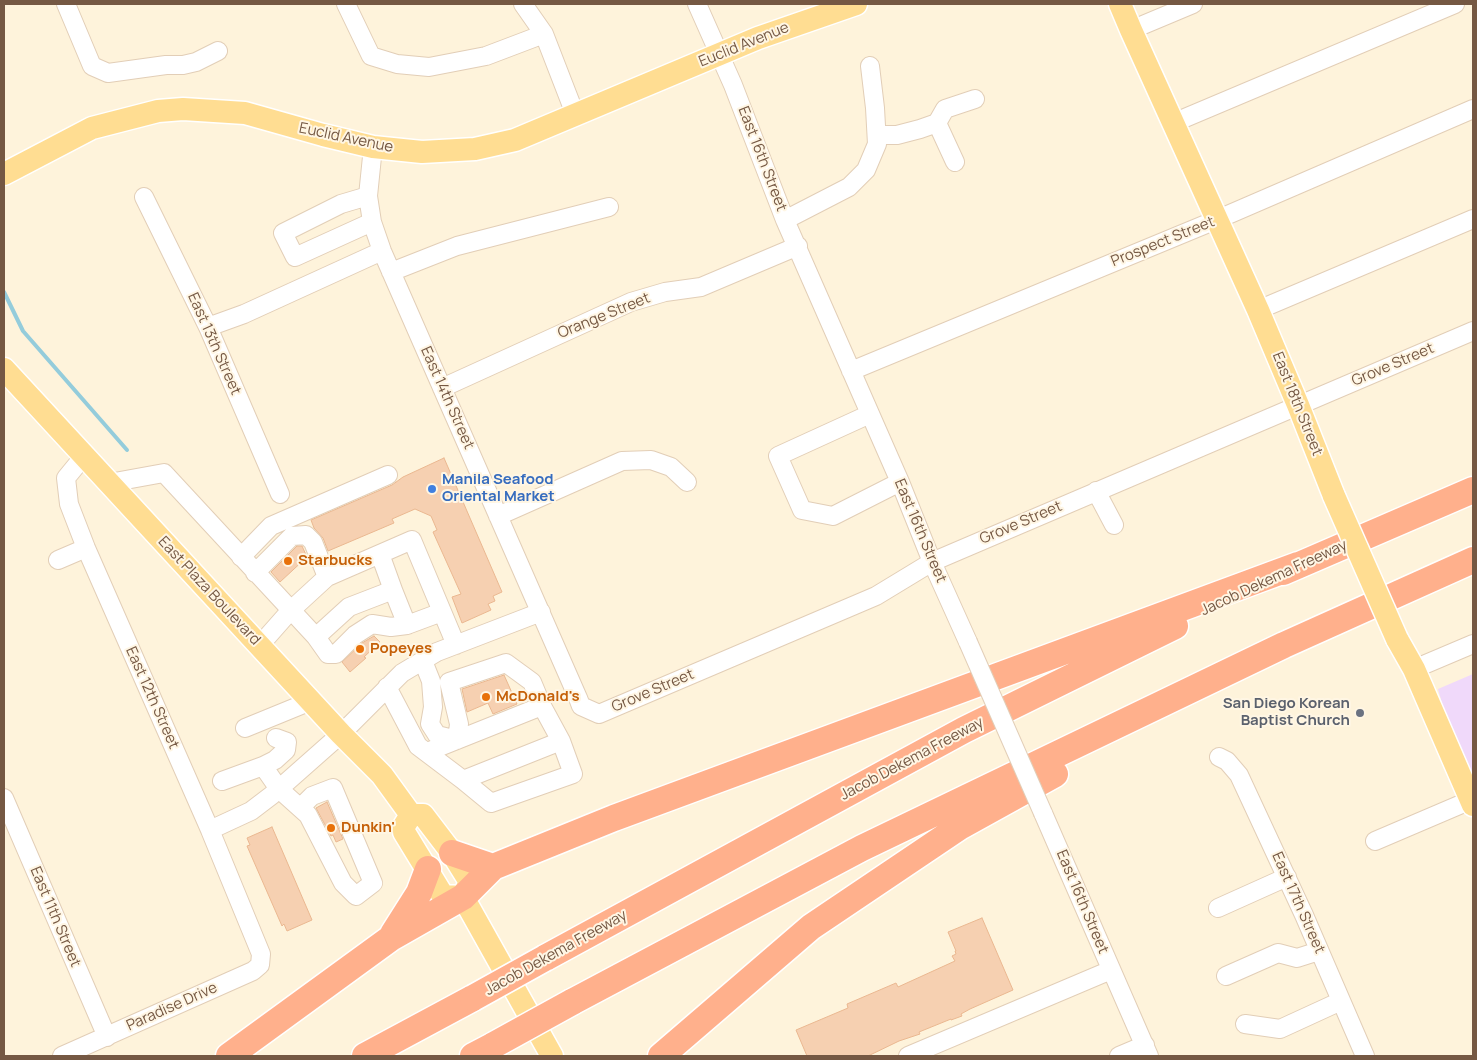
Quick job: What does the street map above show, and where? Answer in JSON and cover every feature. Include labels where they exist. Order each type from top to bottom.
[{"type":"highway","name":"Jacob Dekema Freeway","points":[[364,1056],[964,730],[1298,564],[1473,490]]},
{"type":"highway","points":[[484,1051],[572,1002],[862,848],[1302,637],[1473,560]]},
{"type":"highway","points":[[229,1056],[391,938],[463,897],[493,867],[614,818],[1298,564]]},
{"type":"highway","points":[[661,1056],[811,927],[961,826],[1096,751],[1208,693],[1302,637]]},
{"type":"highway","points":[[452,853],[493,867]]},
{"type":"highway","points":[[391,938],[419,893],[428,869]]},
{"type":"main road","name":"Euclid Avenue","points":[[4,174],[92,128],[158,111],[183,109],[245,113],[373,147],[422,152],[475,149],[515,140],[758,38],[856,4]]},
{"type":"main road","name":"East 18th Street","points":[[1120,4],[1258,310],[1334,496],[1397,639],[1414,669],[1472,803]]},
{"type":"main road","name":"East Plaza Boulevard","points":[[4,369],[341,734],[382,775],[410,815],[423,815],[452,853],[470,882],[463,897]]},
{"type":"main road","points":[[410,815],[404,826],[404,832],[444,896],[463,897],[552,1056]]},
{"type":"street","points":[[66,4],[92,66],[108,73],[166,65],[183,65],[196,62],[218,51]]},
{"type":"street","points":[[523,4],[544,34],[575,114]]},
{"type":"street","name":"East 16th Street","points":[[697,4],[720,55],[785,220],[900,482],[932,562],[1069,869],[1147,1051]]},
{"type":"street","points":[[1131,30],[1193,4]]},
{"type":"street","points":[[1173,123],[1456,4]]},
{"type":"street","points":[[346,5],[371,56],[397,64],[429,67],[486,56],[544,34]]},
{"type":"street","points":[[785,220],[849,187],[866,170],[877,144],[878,135],[870,66]]},
{"type":"street","points":[[878,135],[897,135],[937,123],[945,109],[975,98]]},
{"type":"street","name":"Prospect Street","points":[[851,371],[1216,220],[1473,109]]},
{"type":"street","points":[[937,123],[955,162]]},
{"type":"street","name":"East 14th Street","points":[[373,147],[368,196],[372,222],[382,251],[578,698]]},
{"type":"street","name":"East 13th Street","points":[[144,196],[208,327],[280,494]]},
{"type":"street","points":[[368,196],[341,204],[283,233],[295,257],[372,222]]},
{"type":"street","points":[[392,272],[457,246],[609,207]]},
{"type":"street","points":[[1258,310],[1473,219]]},
{"type":"street","name":"Orange Street","points":[[442,388],[631,302],[664,292],[701,287],[798,246]]},
{"type":"street","points":[[208,327],[244,314],[382,251]]},
{"type":"street","name":"Grove Street","points":[[578,698],[582,706],[599,714],[876,596],[932,562],[1473,331]]},
{"type":"street","points":[[870,414],[778,456],[802,510],[833,516],[900,482]]},
{"type":"street","name":"East 12th Street","points":[[84,456],[66,478],[69,504],[86,548],[258,943]]},
{"type":"street","points":[[498,516],[622,461],[651,460],[665,464],[671,467],[686,482]]},
{"type":"street","points":[[109,483],[164,473],[316,637],[328,654],[336,654],[355,635],[372,624],[391,628],[407,625],[442,612]]},
{"type":"street","points":[[241,556],[271,526],[388,475]]},
{"type":"street","points":[[1096,492],[1114,525]]},
{"type":"street","points":[[255,573],[292,536],[306,535],[313,542],[327,577]]},
{"type":"street","points":[[260,645],[290,611],[327,577],[412,540],[456,645]]},
{"type":"street","points":[[58,560],[86,548]]},
{"type":"street","points":[[380,554],[407,625]]},
{"type":"street","points":[[316,637],[349,607],[393,590]]},
{"type":"street","points":[[210,830],[251,811],[279,789],[341,734],[402,673],[437,652],[541,612]]},
{"type":"street","points":[[1414,669],[1473,644]]},
{"type":"street","points":[[423,661],[431,681],[433,707],[430,724],[437,735],[457,740]]},
{"type":"street","points":[[387,687],[418,746],[491,803],[572,774],[561,741],[542,706],[532,682],[506,663],[449,682],[459,724],[457,740]]},
{"type":"street","points":[[245,728],[311,700]]},
{"type":"street","points":[[427,752],[542,706]]},
{"type":"street","points":[[222,781],[263,766],[283,755],[287,742],[276,738]]},
{"type":"street","points":[[463,780],[561,741]]},
{"type":"street","name":"East 17th Street","points":[[1219,757],[1227,761],[1239,775],[1365,1056]]},
{"type":"street","points":[[263,766],[279,789],[300,808],[308,815],[343,883],[356,896],[373,884],[333,788],[312,796],[300,808]]},
{"type":"street","name":"East 11th Street","points":[[4,798],[107,1037]]},
{"type":"street","points":[[1375,840],[1472,803]]},
{"type":"street","points":[[1218,908],[1286,877]]},
{"type":"street","name":"Paradise Drive","points":[[62,1056],[253,971],[260,965],[261,954],[258,943]]},
{"type":"street","points":[[1226,976],[1278,953],[1297,958],[1319,951]]},
{"type":"street","points":[[908,1056],[942,1050],[1111,970]]},
{"type":"street","points":[[1244,1024],[1280,1029],[1341,1001]]},
{"type":"street","points":[[1119,1056],[1147,1051]]},
{"type":"shaded area","points":[[1473,674],[1473,780],[1444,710],[1438,689]]},
{"type":"building","points":[[444,458],[502,592],[493,596],[495,601],[488,604],[491,610],[462,623],[452,597],[461,594],[433,532],[437,530],[431,516],[415,509],[392,519],[394,523],[328,551],[323,538],[314,528],[311,520],[392,485],[403,477]]},
{"type":"building","name":"Starbucks","points":[[297,546],[302,546],[307,557],[280,582],[271,572]]},
{"type":"building","name":"Popeyes","points":[[374,636],[380,642],[350,672],[342,662],[362,643]]},
{"type":"building","name":"McDonald's","points":[[504,675],[517,704],[493,714],[488,703],[467,712],[462,689]]},
{"type":"building","points":[[327,802],[343,839],[336,842],[316,808]]},
{"type":"building","points":[[272,827],[312,920],[287,931],[284,924],[282,926],[247,846],[250,845],[247,838]]},
{"type":"building","points":[[982,918],[1013,990],[970,1009],[961,1014],[962,1016],[919,1032],[920,1034],[899,1041],[868,1056],[807,1056],[796,1030],[848,1008],[847,1004],[896,983],[898,987],[955,961],[952,956],[956,954],[956,951],[948,932]]},
{"type":"waterway","points":[[4,292],[23,331],[127,450]]},
{"type":"place","name":"Manila Seafood Oriental Market","points":[[432,489]]},
{"type":"place","name":"Starbucks","points":[[288,561]]},
{"type":"place","name":"Popeyes","points":[[360,649]]},
{"type":"place","name":"McDonald's","points":[[486,697]]},
{"type":"place","name":"San Diego Korean Baptist Church","points":[[1360,713]]},
{"type":"place","name":"Dunkin'","points":[[331,828]]}]
